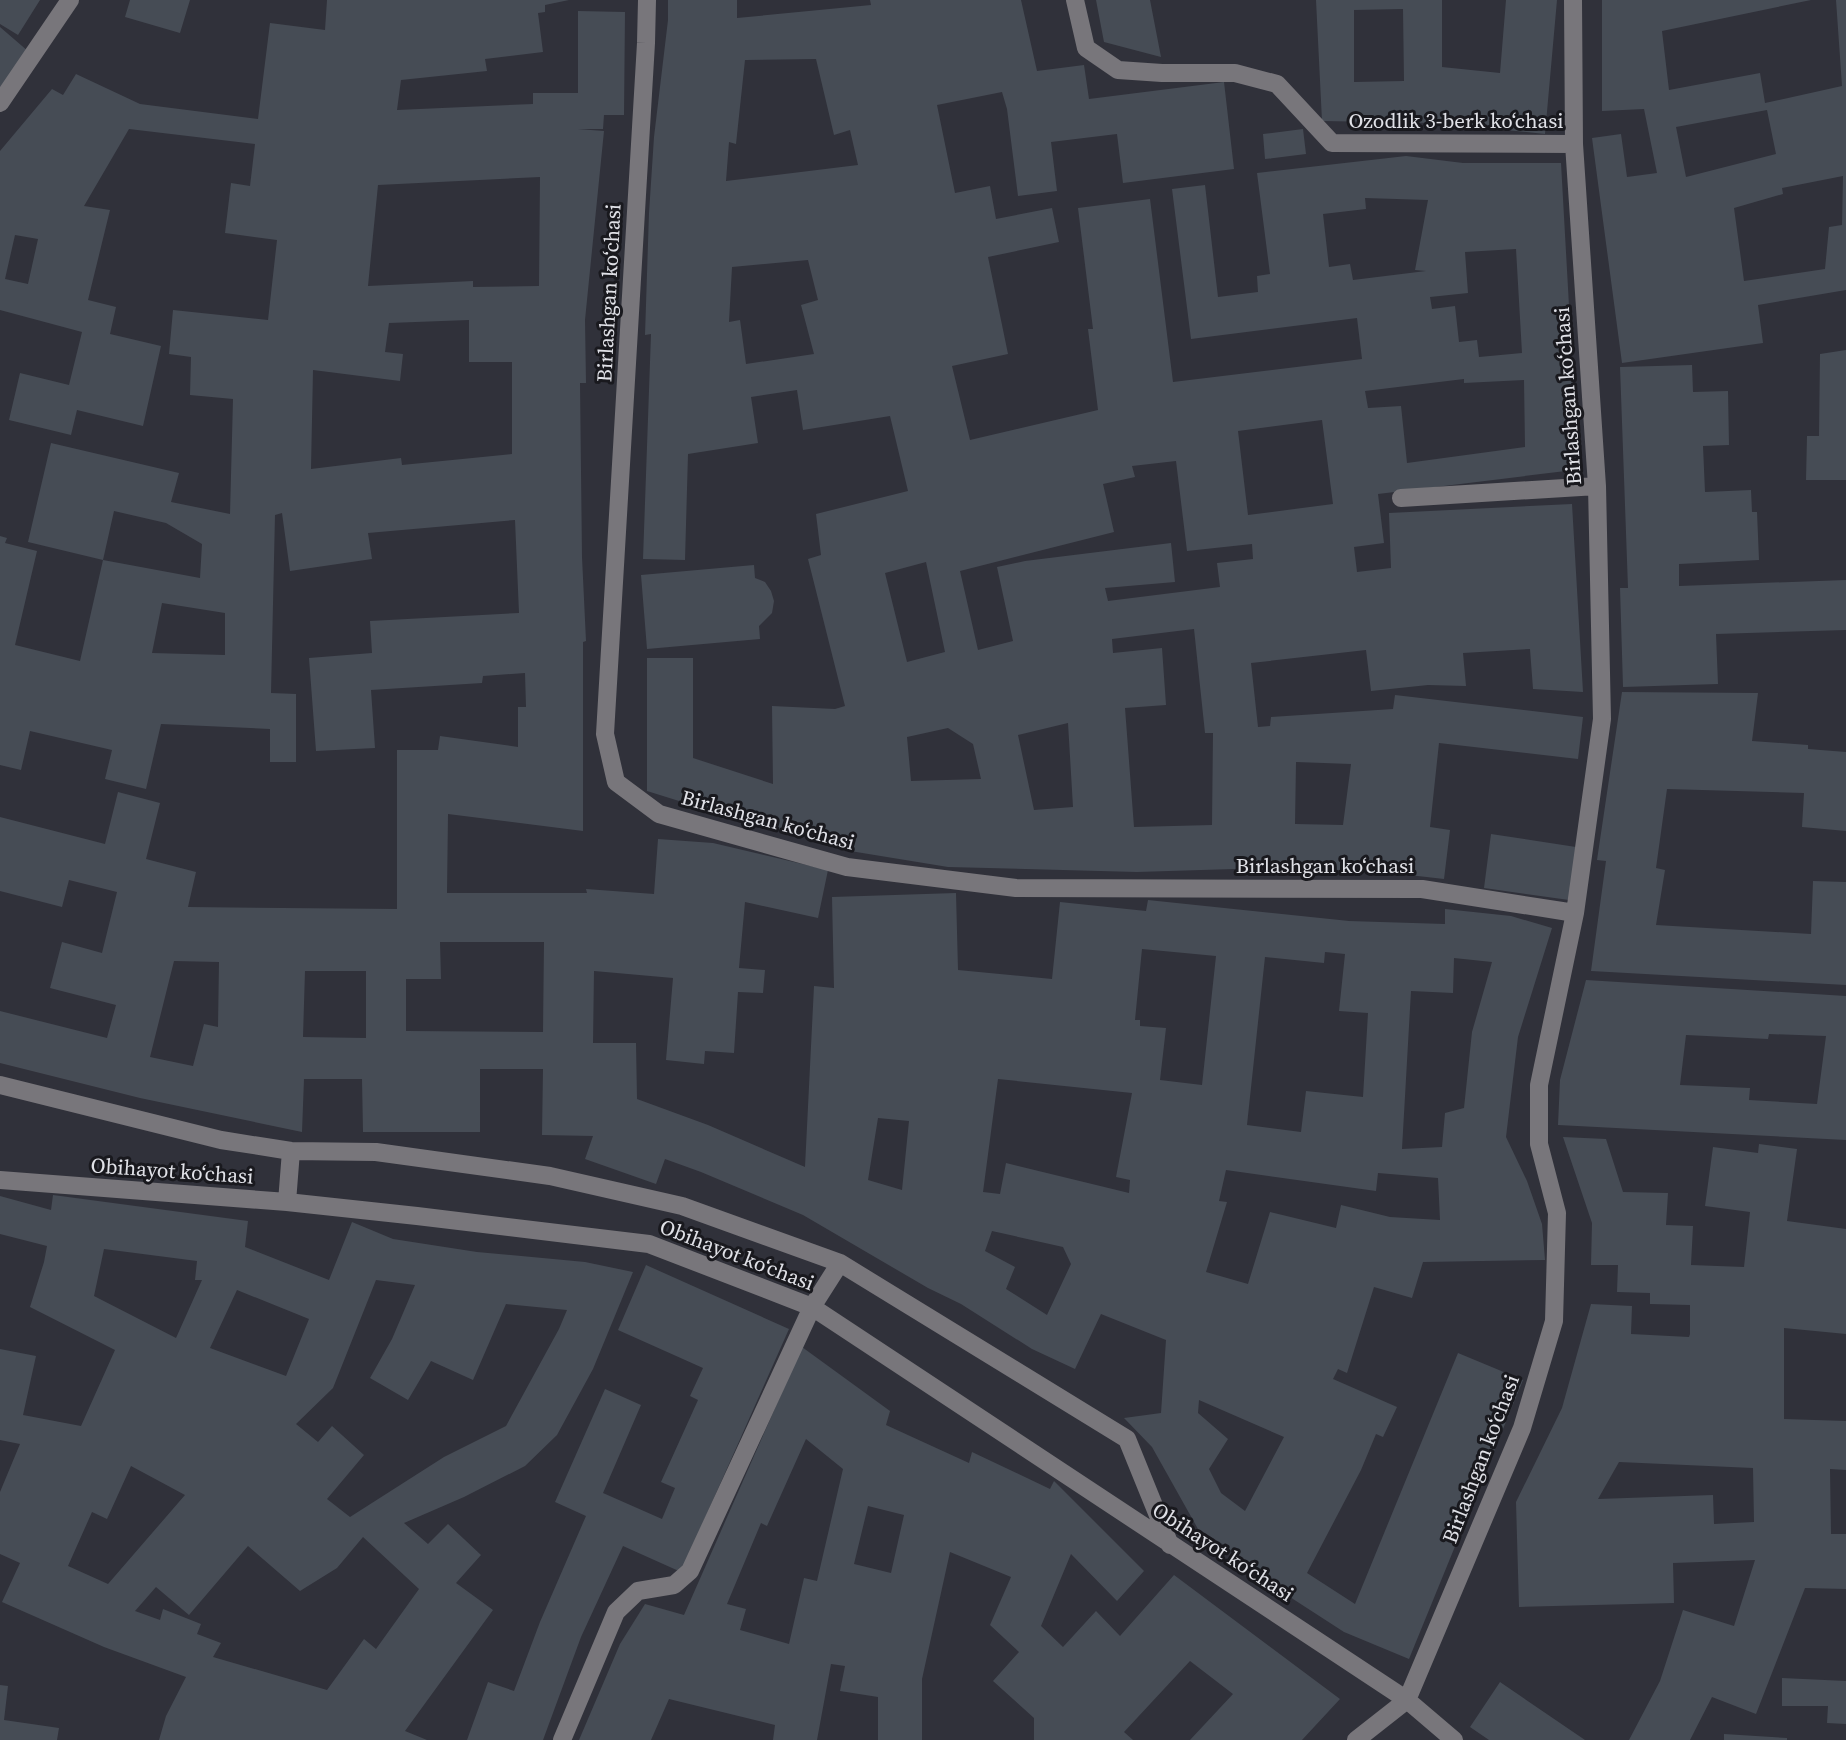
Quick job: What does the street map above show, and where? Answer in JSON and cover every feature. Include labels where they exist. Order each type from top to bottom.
[{"type":"street","points":[[0,103],[70,0]]},
{"type":"street","name":"Birlashgan koʻchasi","points":[[647,0],[605,734],[616,782],[659,814],[847,867],[1016,887],[1422,889],[1575,913]]},
{"type":"street","name":"Ozodlik 3-berk koʻchasi","points":[[1074,0],[1086,48],[1118,70],[1235,73],[1278,84],[1332,143],[1574,144]]},
{"type":"street","name":"Birlashgan koʻchasi","points":[[1356,1740],[1407,1700],[1522,1428],[1554,1321],[1557,1213],[1539,1144],[1539,1085],[1575,913],[1602,719],[1597,486],[1574,144],[1573,0]]},
{"type":"street","points":[[1401,498],[1597,486]]},
{"type":"street","points":[[0,1085],[221,1140],[292,1151],[376,1152],[550,1176],[682,1206],[840,1263],[1127,1439],[1170,1545]]},
{"type":"street","points":[[287,1202],[292,1151]]},
{"type":"street","name":"Obihayot koʻchasi","points":[[0,1180],[287,1202],[649,1244],[812,1307],[1407,1700],[1454,1740]]},
{"type":"street","points":[[562,1740],[616,1612],[638,1591],[674,1585],[690,1571],[812,1307],[840,1263]]},
{"type":"building","points":[[0,0],[40,0],[18,35],[0,24]]},
{"type":"building","points":[[130,0],[190,0],[180,33],[125,17]]},
{"type":"building","points":[[327,0],[569,0],[545,5],[545,12],[538,13],[543,52],[485,59],[487,71],[401,80],[397,110],[533,104],[533,93],[578,93],[578,11],[625,12],[624,115],[604,115],[603,129],[578,129],[604,131],[585,320],[586,383],[580,383],[586,641],[583,642],[583,831],[448,814],[447,893],[587,893],[586,889],[654,894],[658,839],[713,843],[828,870],[818,918],[745,902],[739,968],[765,970],[763,993],[738,992],[734,1053],[705,1051],[704,1064],[666,1060],[673,978],[594,971],[593,1043],[636,1043],[637,1099],[708,1125],[805,1167],[814,986],[834,988],[832,897],[956,893],[958,970],[1052,979],[1060,902],[1146,911],[1148,900],[1349,921],[1445,924],[1445,909],[1511,916],[1552,928],[1518,1037],[1506,1137],[1527,1181],[1542,1224],[1545,1260],[1423,1262],[1412,1298],[1374,1287],[1347,1373],[1338,1369],[1333,1379],[1397,1407],[1383,1437],[1376,1434],[1361,1470],[1307,1573],[1355,1604],[1458,1353],[1523,1380],[1409,1659],[1344,1632],[1293,1599],[1224,1545],[1198,1529],[1152,1447],[1124,1418],[1161,1413],[1166,1340],[1101,1314],[1075,1369],[1032,1349],[961,1304],[928,1288],[803,1215],[665,1159],[656,1184],[585,1159],[593,1136],[542,1135],[543,1069],[480,1069],[480,1132],[363,1132],[362,1079],[304,1079],[302,1132],[140,1098],[0,1063],[0,1011],[107,1038],[116,1005],[50,988],[62,942],[102,953],[117,892],[69,880],[62,907],[0,891],[0,817],[105,844],[118,792],[160,803],[146,859],[196,872],[188,907],[397,909],[397,750],[438,750],[440,736],[518,747],[518,707],[526,707],[525,673],[483,676],[482,683],[371,690],[375,748],[316,751],[309,658],[372,653],[370,621],[519,613],[515,520],[368,533],[372,559],[290,571],[282,513],[275,515],[271,693],[296,694],[296,762],[270,762],[270,729],[161,724],[146,789],[105,779],[112,750],[30,731],[21,770],[0,765],[0,536],[7,538],[5,543],[37,551],[15,645],[80,661],[103,560],[28,542],[51,443],[179,473],[171,502],[230,514],[233,399],[190,395],[191,357],[169,354],[173,310],[268,320],[277,240],[225,233],[231,183],[250,186],[255,144],[129,129],[84,206],[110,210],[88,300],[116,307],[110,334],[161,346],[143,426],[77,410],[71,435],[9,420],[20,373],[69,385],[82,332],[0,310],[0,151],[52,89],[63,95],[76,74],[140,104],[258,119],[270,23],[325,30]],"holes":[[[540,177],[539,286],[473,287],[473,281],[368,286],[378,185]],[[15,235],[38,239],[28,284],[5,279]],[[469,320],[469,362],[512,362],[512,454],[402,465],[401,458],[311,469],[313,370],[400,381],[403,354],[385,352],[389,323]],[[114,511],[166,523],[202,544],[200,578],[103,560]],[[162,603],[225,613],[225,655],[152,653]],[[440,942],[544,942],[543,1032],[406,1031],[406,979],[441,979]],[[1142,949],[1216,956],[1202,1085],[1160,1080],[1166,1028],[1140,1026],[1140,1020],[1135,1020]],[[1325,952],[1345,954],[1339,1011],[1368,1013],[1363,1097],[1306,1091],[1301,1132],[1247,1125],[1265,957],[1324,963]],[[1454,958],[1492,962],[1472,1032],[1464,1108],[1445,1113],[1442,1147],[1402,1149],[1411,991],[1453,993]],[[174,961],[219,962],[218,1027],[204,1024],[193,1066],[150,1057]],[[305,971],[366,971],[366,1038],[303,1037]],[[998,1079],[1132,1093],[1116,1177],[1130,1180],[1129,1193],[1006,1163],[1000,1194],[983,1192]],[[878,1118],[909,1121],[902,1190],[868,1180]],[[1226,1170],[1376,1191],[1378,1173],[1438,1178],[1440,1220],[1390,1217],[1341,1205],[1336,1228],[1270,1212],[1248,1284],[1206,1272],[1227,1202],[1219,1201]],[[992,1231],[1063,1247],[1071,1264],[1047,1315],[1006,1289],[1015,1267],[985,1251]],[[1199,1400],[1284,1437],[1245,1511],[1221,1493],[1209,1469],[1228,1439],[1198,1413]]]},
{"type":"building","points":[[668,0],[737,0],[737,18],[871,5],[870,0],[1021,0],[1037,71],[1084,65],[1089,99],[1224,82],[1234,169],[1123,183],[1117,134],[1051,142],[1057,191],[1018,196],[1007,109],[1002,92],[937,105],[955,193],[990,186],[996,219],[1052,208],[1059,242],[988,257],[1008,354],[952,366],[970,440],[1098,410],[1088,329],[1093,329],[1078,208],[1150,199],[1173,382],[1362,359],[1357,318],[1191,339],[1172,189],[1205,185],[1218,297],[1258,292],[1257,276],[1270,274],[1257,173],[1406,156],[1463,163],[1561,163],[1573,377],[1574,470],[1378,494],[1384,543],[1354,547],[1357,572],[1391,568],[1389,513],[1572,504],[1583,692],[1533,689],[1530,649],[1463,653],[1466,686],[1428,685],[1371,691],[1366,650],[1251,663],[1258,727],[1270,726],[1271,717],[1393,709],[1395,695],[1583,717],[1578,759],[1439,743],[1430,827],[1450,830],[1444,879],[1374,871],[1266,868],[1137,872],[948,867],[838,849],[839,834],[775,831],[647,791],[647,658],[693,658],[693,758],[773,784],[772,706],[835,709],[845,706],[808,559],[821,555],[816,514],[908,491],[890,416],[803,430],[797,390],[751,397],[758,443],[688,454],[685,560],[643,559],[651,334],[645,335],[649,213],[654,137]],"holes":[[[816,59],[834,135],[850,130],[858,165],[726,181],[729,142],[736,144],[745,60]],[[1365,198],[1428,200],[1415,270],[1426,271],[1353,280],[1350,264],[1329,267],[1323,214],[1366,209]],[[1516,249],[1522,353],[1479,357],[1477,340],[1459,342],[1455,306],[1432,309],[1430,297],[1468,293],[1465,252]],[[808,260],[818,300],[801,305],[814,354],[746,364],[740,320],[729,322],[732,267]],[[1464,379],[1464,383],[1524,380],[1525,447],[1407,463],[1401,406],[1368,408],[1365,391]],[[1322,420],[1333,504],[1248,515],[1238,431]],[[1176,461],[1187,551],[1252,544],[1253,559],[1217,563],[1220,587],[1108,601],[1105,588],[1175,582],[1171,543],[1025,561],[997,567],[1013,641],[978,650],[960,571],[1114,532],[1103,484],[1135,477],[1132,466]],[[926,562],[945,652],[907,662],[885,573]],[[1194,629],[1205,733],[1213,733],[1212,825],[1134,827],[1125,708],[1166,705],[1162,648],[1113,653],[1112,639]],[[1068,723],[1073,807],[1034,810],[1018,735]],[[948,728],[973,744],[981,779],[911,781],[907,737]],[[1296,762],[1351,764],[1343,825],[1295,824]]]},
{"type":"building","points":[[1096,0],[1150,0],[1161,57],[1104,42]]},
{"type":"building","points":[[1316,0],[1442,0],[1442,67],[1500,73],[1506,0],[1557,0],[1545,134],[1437,123],[1322,121]],"holes":[[[1403,9],[1404,81],[1354,82],[1354,10]]]},
{"type":"building","points":[[1602,0],[1811,0],[1662,31],[1669,90],[1760,73],[1765,103],[1842,86],[1836,0],[1846,0],[1846,290],[1758,305],[1763,343],[1622,363],[1592,138],[1621,134],[1627,177],[1657,173],[1644,109],[1602,111]],"holes":[[[1767,110],[1776,154],[1686,177],[1676,127]],[[1843,176],[1842,225],[1829,227],[1825,269],[1744,281],[1734,208],[1783,194],[1782,188]]]},
{"type":"building","points":[[0,27],[29,52],[0,88]]},
{"type":"building","points":[[1303,129],[1306,154],[1265,159],[1263,134]]},
{"type":"building","points":[[1846,350],[1846,480],[1806,480],[1807,436],[1819,436],[1820,354]]},
{"type":"building","points":[[1692,365],[1693,392],[1728,391],[1729,445],[1703,446],[1705,492],[1751,490],[1752,512],[1757,512],[1759,560],[1679,564],[1679,586],[1846,580],[1846,630],[1716,634],[1718,684],[1623,687],[1620,588],[1628,588],[1620,367]]},
{"type":"building","points":[[754,565],[755,578],[765,582],[774,601],[772,613],[759,626],[760,639],[647,649],[641,575]]},
{"type":"building","points":[[1622,692],[1758,693],[1752,741],[1808,745],[1808,749],[1846,752],[1846,831],[1802,827],[1804,793],[1667,789],[1656,868],[1665,870],[1656,925],[1811,934],[1813,881],[1846,882],[1846,985],[1591,971],[1606,861],[1597,860]]},
{"type":"building","points":[[1491,834],[1576,847],[1569,900],[1484,888]]},
{"type":"building","points":[[1586,980],[1846,996],[1846,1140],[1558,1125],[1560,1080]],"holes":[[[1769,1034],[1826,1036],[1817,1104],[1749,1100],[1750,1088],[1680,1085],[1686,1035],[1768,1039]]]},
{"type":"building","points":[[1563,1137],[1606,1139],[1623,1192],[1668,1193],[1666,1225],[1693,1226],[1691,1265],[1744,1267],[1750,1212],[1705,1206],[1713,1147],[1758,1153],[1759,1144],[1797,1149],[1787,1221],[1846,1229],[1846,1334],[1784,1328],[1784,1419],[1846,1421],[1846,1470],[1830,1469],[1831,1534],[1846,1534],[1846,1589],[1805,1588],[1756,1714],[1712,1697],[1690,1740],[1629,1740],[1660,1681],[1683,1610],[1734,1626],[1755,1560],[1673,1563],[1674,1603],[1519,1607],[1516,1502],[1562,1408],[1591,1304],[1632,1306],[1631,1334],[1689,1337],[1690,1334],[1690,1305],[1650,1304],[1650,1293],[1617,1292],[1618,1265],[1591,1265],[1592,1223]],"holes":[[[1619,1462],[1753,1468],[1754,1522],[1714,1524],[1713,1495],[1598,1499]]]},
{"type":"building","points":[[53,1195],[248,1221],[245,1247],[329,1280],[352,1222],[393,1239],[477,1252],[585,1262],[633,1272],[593,1369],[557,1435],[525,1466],[404,1523],[428,1544],[448,1524],[481,1555],[456,1583],[493,1610],[405,1731],[427,1740],[159,1740],[166,1716],[186,1677],[104,1647],[2,1602],[20,1563],[0,1554],[0,1492],[20,1444],[0,1440],[0,1349],[36,1356],[23,1415],[81,1426],[115,1350],[30,1307],[47,1246],[0,1234],[0,1196],[51,1210]],"holes":[[[104,1249],[197,1261],[195,1280],[202,1280],[176,1338],[94,1296]],[[376,1280],[415,1285],[392,1339],[370,1378],[408,1400],[431,1361],[473,1380],[506,1304],[567,1310],[506,1426],[444,1457],[350,1517],[327,1499],[364,1455],[332,1426],[318,1442],[296,1424],[333,1388]],[[237,1290],[309,1319],[286,1376],[210,1348]],[[131,1466],[185,1495],[108,1584],[68,1566],[92,1512],[107,1519]],[[363,1537],[419,1589],[376,1649],[364,1639],[327,1690],[213,1657],[221,1643],[197,1634],[201,1624],[163,1609],[160,1620],[135,1611],[156,1587],[189,1615],[248,1546],[300,1591],[337,1568]]]},
{"type":"building","points":[[646,1265],[789,1329],[681,1572],[623,1546],[581,1637],[543,1740],[467,1740],[488,1682],[514,1691],[540,1622],[586,1516],[555,1502],[605,1389],[641,1405],[603,1493],[662,1519],[675,1488],[661,1482],[698,1400],[690,1396],[703,1368],[618,1330]]},
{"type":"building","points":[[802,1347],[890,1411],[886,1425],[969,1463],[972,1452],[1050,1489],[1054,1481],[1144,1571],[1117,1601],[1071,1554],[1041,1626],[1063,1647],[1096,1611],[1120,1636],[1174,1575],[1340,1699],[1302,1740],[1190,1740],[1233,1694],[1190,1661],[1124,1732],[1133,1740],[1034,1740],[1034,1718],[993,1681],[1019,1652],[990,1625],[1011,1577],[950,1552],[922,1679],[922,1740],[878,1740],[878,1697],[840,1691],[845,1666],[831,1664],[817,1740],[773,1740],[775,1725],[669,1699],[651,1740],[579,1740],[620,1644],[645,1604],[684,1615]],"holes":[[[806,1439],[843,1469],[817,1581],[804,1578],[789,1644],[740,1630],[746,1609],[727,1604],[761,1523],[767,1526]],[[868,1506],[904,1515],[891,1573],[854,1564]]]},
{"type":"building","points":[[1782,1678],[1846,1681],[1846,1724],[1827,1723],[1828,1706],[1782,1706]]},
{"type":"building","points":[[1500,1682],[1585,1740],[1489,1740],[1470,1727]]},
{"type":"building","points":[[0,1685],[8,1686],[4,1720],[59,1728],[57,1740],[0,1740]]},
{"type":"building","points":[[1724,1734],[1787,1738],[1787,1740],[1724,1740]]}]
